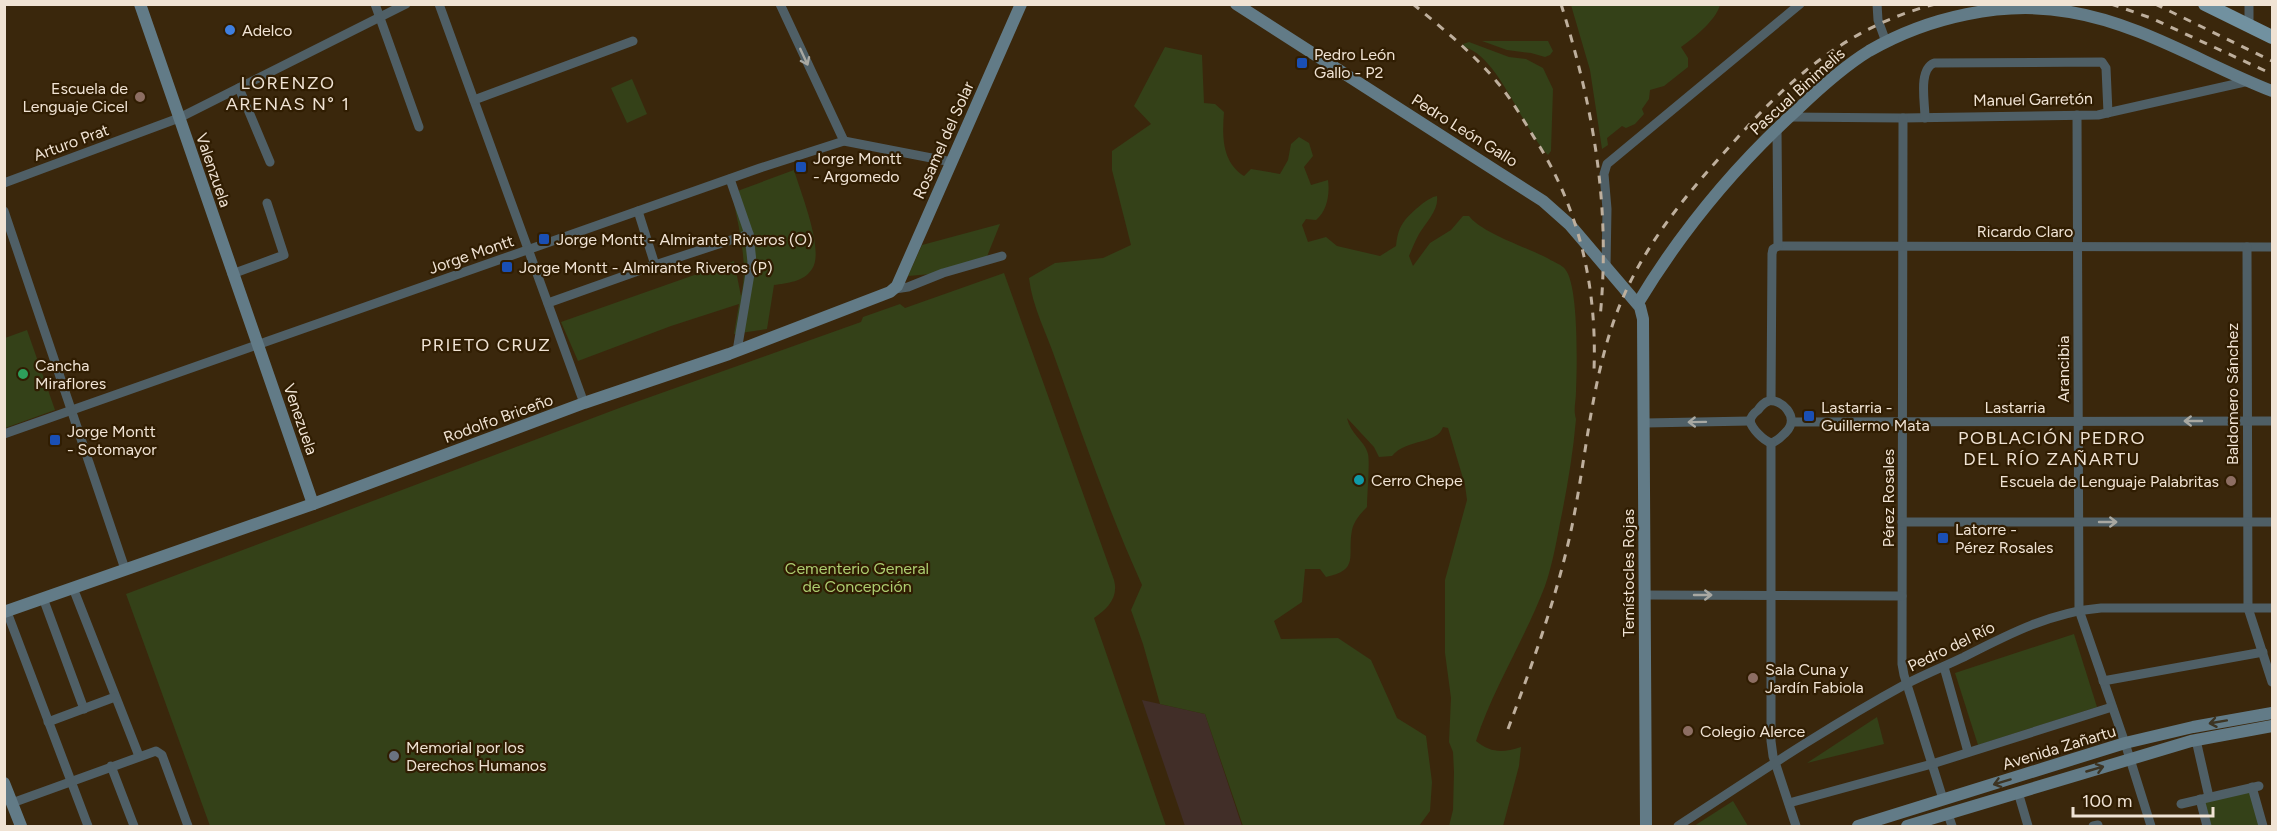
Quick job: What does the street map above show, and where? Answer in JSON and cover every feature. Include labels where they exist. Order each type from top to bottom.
[{"type":"main road","points":[[2205,4],[2272,37]]},
{"type":"street","name":"Valenzuela","points":[[140,4],[258,345]]},
{"type":"street","points":[[375,4],[419,127]]},
{"type":"street","name":"Arturo Prat","points":[[4,183],[178,118],[406,4]]},
{"type":"street","points":[[440,4],[584,403]]},
{"type":"street","points":[[780,4],[844,141]]},
{"type":"street","name":"Pedro León Gallo","points":[[1236,4],[1544,201],[1561,216],[1638,303],[1643,319]]},
{"type":"street","points":[[1606,267],[1607,209],[1604,174],[1607,164],[1800,4]]},
{"type":"street","points":[[1877,4],[1878,20],[1886,42]]},
{"type":"street","points":[[2249,4],[2249,26]]},
{"type":"street","name":"Rosamel del Solar","points":[[895,289],[1023,6]]},
{"type":"street","name":"Pascual Binimelis","points":[[1638,303],[1695,218],[1777,128],[1842,70],[1886,42],[1925,26],[1962,15],[2020,8],[2054,10],[2088,16],[2126,27],[2248,81]]},
{"type":"street","points":[[474,100],[633,41]]},
{"type":"street","points":[[1925,118],[1925,73],[1934,63],[2102,62],[2106,68],[2108,113]]},
{"type":"street","points":[[2248,81],[2272,91]]},
{"type":"street","name":"Manuel Garretón","points":[[1789,117],[2077,116],[2108,113],[2248,81]]},
{"type":"street","points":[[239,88],[270,162]]},
{"type":"street","name":"Arancibia","points":[[2077,116],[2079,610],[2151,826]]},
{"type":"street","name":"Pérez Rosales","points":[[1903,118],[1902,664],[1943,799]]},
{"type":"street","points":[[1771,400],[1772,254],[1773,249],[1778,246],[1777,128]]},
{"type":"street","name":"Jorge Montt","points":[[4,434],[844,141],[952,162]]},
{"type":"street","points":[[730,179],[749,234],[752,262],[737,351]]},
{"type":"street","points":[[232,274],[284,255],[267,203]]},
{"type":"street","points":[[4,211],[125,568]]},
{"type":"street","points":[[638,211],[655,265]]},
{"type":"street","points":[[548,303],[749,234]]},
{"type":"street","name":"Ricardo Claro","points":[[1778,246],[2272,247]]},
{"type":"street","name":"Baldomero Sánchez","points":[[2247,247],[2248,608],[2272,676]]},
{"type":"street","name":"Rodolfo Briceño","points":[[6,612],[125,568],[313,504],[584,403],[737,351],[895,289],[908,287],[943,273],[1002,256]]},
{"type":"street","name":"Temístocles Rojas","points":[[1643,319],[1646,826]]},
{"type":"street","name":"Venezuela","points":[[258,345],[313,504]]},
{"type":"street","points":[[1771,400],[1779,402],[1791,415],[1793,422],[1777,441],[1771,443],[1752,427],[1750,421],[1753,414],[1764,403],[1771,400]]},
{"type":"street","points":[[1644,423],[1750,421]]},
{"type":"street","name":"Lastarria","points":[[1793,422],[2272,421]]},
{"type":"street","points":[[1771,443],[1771,741],[1775,763],[1796,826]]},
{"type":"street","points":[[1902,522],[2272,522]]},
{"type":"street","points":[[73,588],[139,756]]},
{"type":"street","points":[[1644,595],[1902,596]]},
{"type":"street","points":[[43,598],[84,709]]},
{"type":"street","name":"Pedro del Río","points":[[1678,826],[1775,763],[1907,684],[2028,627],[2079,610],[2114,608],[2272,609]]},
{"type":"street","points":[[6,612],[88,826]]},
{"type":"street","points":[[2103,681],[2263,652]]},
{"type":"street","points":[[1944,667],[1968,753]]},
{"type":"street","points":[[48,722],[115,697]]},
{"type":"street","points":[[1789,803],[1932,764],[2112,707]]},
{"type":"street","name":"Avenida Zañartu","points":[[1858,826],[2125,743],[2193,727],[2272,713]]},
{"type":"street","name":"Avenida Zañartu","points":[[1907,826],[2130,758],[2196,740],[2272,726]]},
{"type":"street","points":[[2196,740],[2207,826]]},
{"type":"street","points":[[12,803],[153,751],[162,755],[188,826]]},
{"type":"street","points":[[111,766],[134,826]]},
{"type":"street","points":[[4,783],[21,826]]},
{"type":"street","points":[[2181,804],[2255,786],[2263,826]]},
{"type":"street","points":[[2018,792],[2028,826]]},
{"type":"street","points":[[1948,814],[1952,826]]},
{"type":"shaded area","points":[[1142,700],[1205,714],[1242,826],[1185,826]]},
{"type":"green space","points":[[1571,4],[1720,5],[1709,23],[1681,47],[1688,58],[1688,67],[1664,86],[1650,90],[1649,99],[1642,109],[1644,114],[1635,124],[1626,128],[1622,126],[1607,138],[1608,145],[1602,149],[1590,70]]},
{"type":"green space","points":[[1482,41],[1548,41],[1553,51],[1545,57],[1507,50]]},
{"type":"green space","points":[[1469,42],[1509,57],[1526,59],[1543,68],[1553,89],[1551,151],[1548,155],[1499,78],[1476,53],[1464,47],[1463,44]]},
{"type":"green space","points":[[1165,47],[1202,55],[1204,103],[1215,104],[1224,112],[1223,131],[1227,156],[1231,164],[1244,176],[1251,169],[1280,174],[1288,160],[1291,144],[1299,137],[1309,143],[1313,156],[1304,167],[1311,185],[1328,180],[1329,191],[1327,202],[1320,216],[1316,220],[1306,219],[1302,225],[1308,242],[1326,237],[1337,246],[1380,256],[1396,246],[1400,228],[1409,216],[1424,203],[1437,196],[1434,211],[1419,234],[1409,256],[1413,266],[1430,243],[1451,230],[1463,216],[1469,216],[1484,229],[1560,265],[1570,278],[1576,328],[1576,419],[1570,471],[1555,547],[1537,606],[1491,702],[1476,741],[1497,751],[1521,747],[1519,766],[1503,826],[1449,826],[1453,810],[1454,772],[1453,752],[1449,742],[1451,698],[1445,653],[1445,580],[1467,500],[1465,485],[1448,428],[1443,427],[1435,437],[1405,446],[1392,456],[1379,457],[1374,447],[1347,418],[1366,449],[1369,464],[1367,507],[1353,527],[1350,561],[1344,570],[1326,577],[1320,569],[1305,569],[1302,602],[1274,621],[1281,639],[1338,638],[1371,660],[1397,718],[1426,736],[1432,782],[1430,811],[1419,826],[1243,826],[1205,714],[1160,704],[1131,610],[1142,585],[1086,446],[1036,309],[1029,278],[1055,263],[1103,258],[1131,245],[1112,170],[1112,151],[1151,124],[1134,106]]},
{"type":"green space","points":[[632,79],[647,114],[627,123],[611,88]]},
{"type":"green space","points":[[794,170],[814,235],[815,260],[812,269],[805,277],[774,285],[767,329],[734,334],[739,304],[671,326],[578,361],[561,322],[734,261],[741,296],[743,257],[732,193]]},
{"type":"green space","points":[[1000,224],[986,259],[943,273],[908,276],[922,245]]},
{"type":"green space","name":"Cementerio General de Concepción","points":[[1004,273],[1114,580],[1115,592],[1111,602],[1094,618],[1166,826],[210,826],[126,594],[622,407],[861,322],[863,317],[900,304],[905,308]]},
{"type":"green space","name":"Cancha Miraflores","points":[[27,330],[55,410],[5,428],[5,338]]},
{"type":"green space","points":[[2074,634],[2097,707],[1978,745],[1955,673]]},
{"type":"green space","points":[[1877,717],[1884,744],[1807,763]]},
{"type":"green space","points":[[2252,787],[2263,826],[2207,826],[2200,799]]},
{"type":"green space","points":[[1733,801],[1748,826],[1694,826]]},
{"type":"railway","points":[[1413,4],[1488,71],[1520,114],[1554,173],[1566,199],[1584,254],[1593,311],[1594,370]]},
{"type":"railway","points":[[1561,4],[1583,82],[1597,159],[1603,237],[1600,318]]},
{"type":"railway","points":[[1508,729],[1544,629],[1566,552],[1605,349],[1625,293],[1650,247],[1713,165],[1768,105],[1810,67],[1833,50],[1882,23],[1936,4]]},
{"type":"railway","points":[[2111,4],[2151,18],[2272,74]]},
{"type":"railway","points":[[2155,4],[2272,61]]},
{"type":"place","name":"Adelco","points":[[230,30]]},
{"type":"place","name":"Pedro León Gallo - P2","points":[[1302,63]]},
{"type":"place","name":"Escuela de Lenguaje Cicel","points":[[140,97]]},
{"type":"place","name":"Jorge Montt - Argomedo","points":[[801,167]]},
{"type":"place","name":"Jorge Montt - Almirante Riveros (O)","points":[[544,239]]},
{"type":"place","name":"Jorge Montt - Almirante Riveros (P)","points":[[507,267]]},
{"type":"place","name":"Cancha Miraflores","points":[[23,374]]},
{"type":"place","name":"Lastarria - Guillermo Mata","points":[[1809,416]]},
{"type":"place","name":"Jorge Montt - Sotomayor","points":[[55,440]]},
{"type":"place","name":"Cerro Chepe","points":[[1359,480]]},
{"type":"place","name":"Escuela de Lenguaje Palabritas","points":[[2231,481]]},
{"type":"place","name":"Latorre - Pérez Rosales","points":[[1943,538]]},
{"type":"place","name":"Sala Cuna y Jardín Fabiola","points":[[1753,678]]},
{"type":"place","name":"Colegio Alerce","points":[[1688,731]]},
{"type":"place","name":"Memorial por los Derechos Humanos","points":[[394,756]]},
{"type":"district","name":"LORENZO ARENAS N° 1","points":[[288,94]]},
{"type":"district","name":"PRIETO CRUZ","points":[[486,345]]},
{"type":"district","name":"POBLACIÓN PEDRO DEL RÍO ZAÑARTU","points":[[2052,448]]}]
